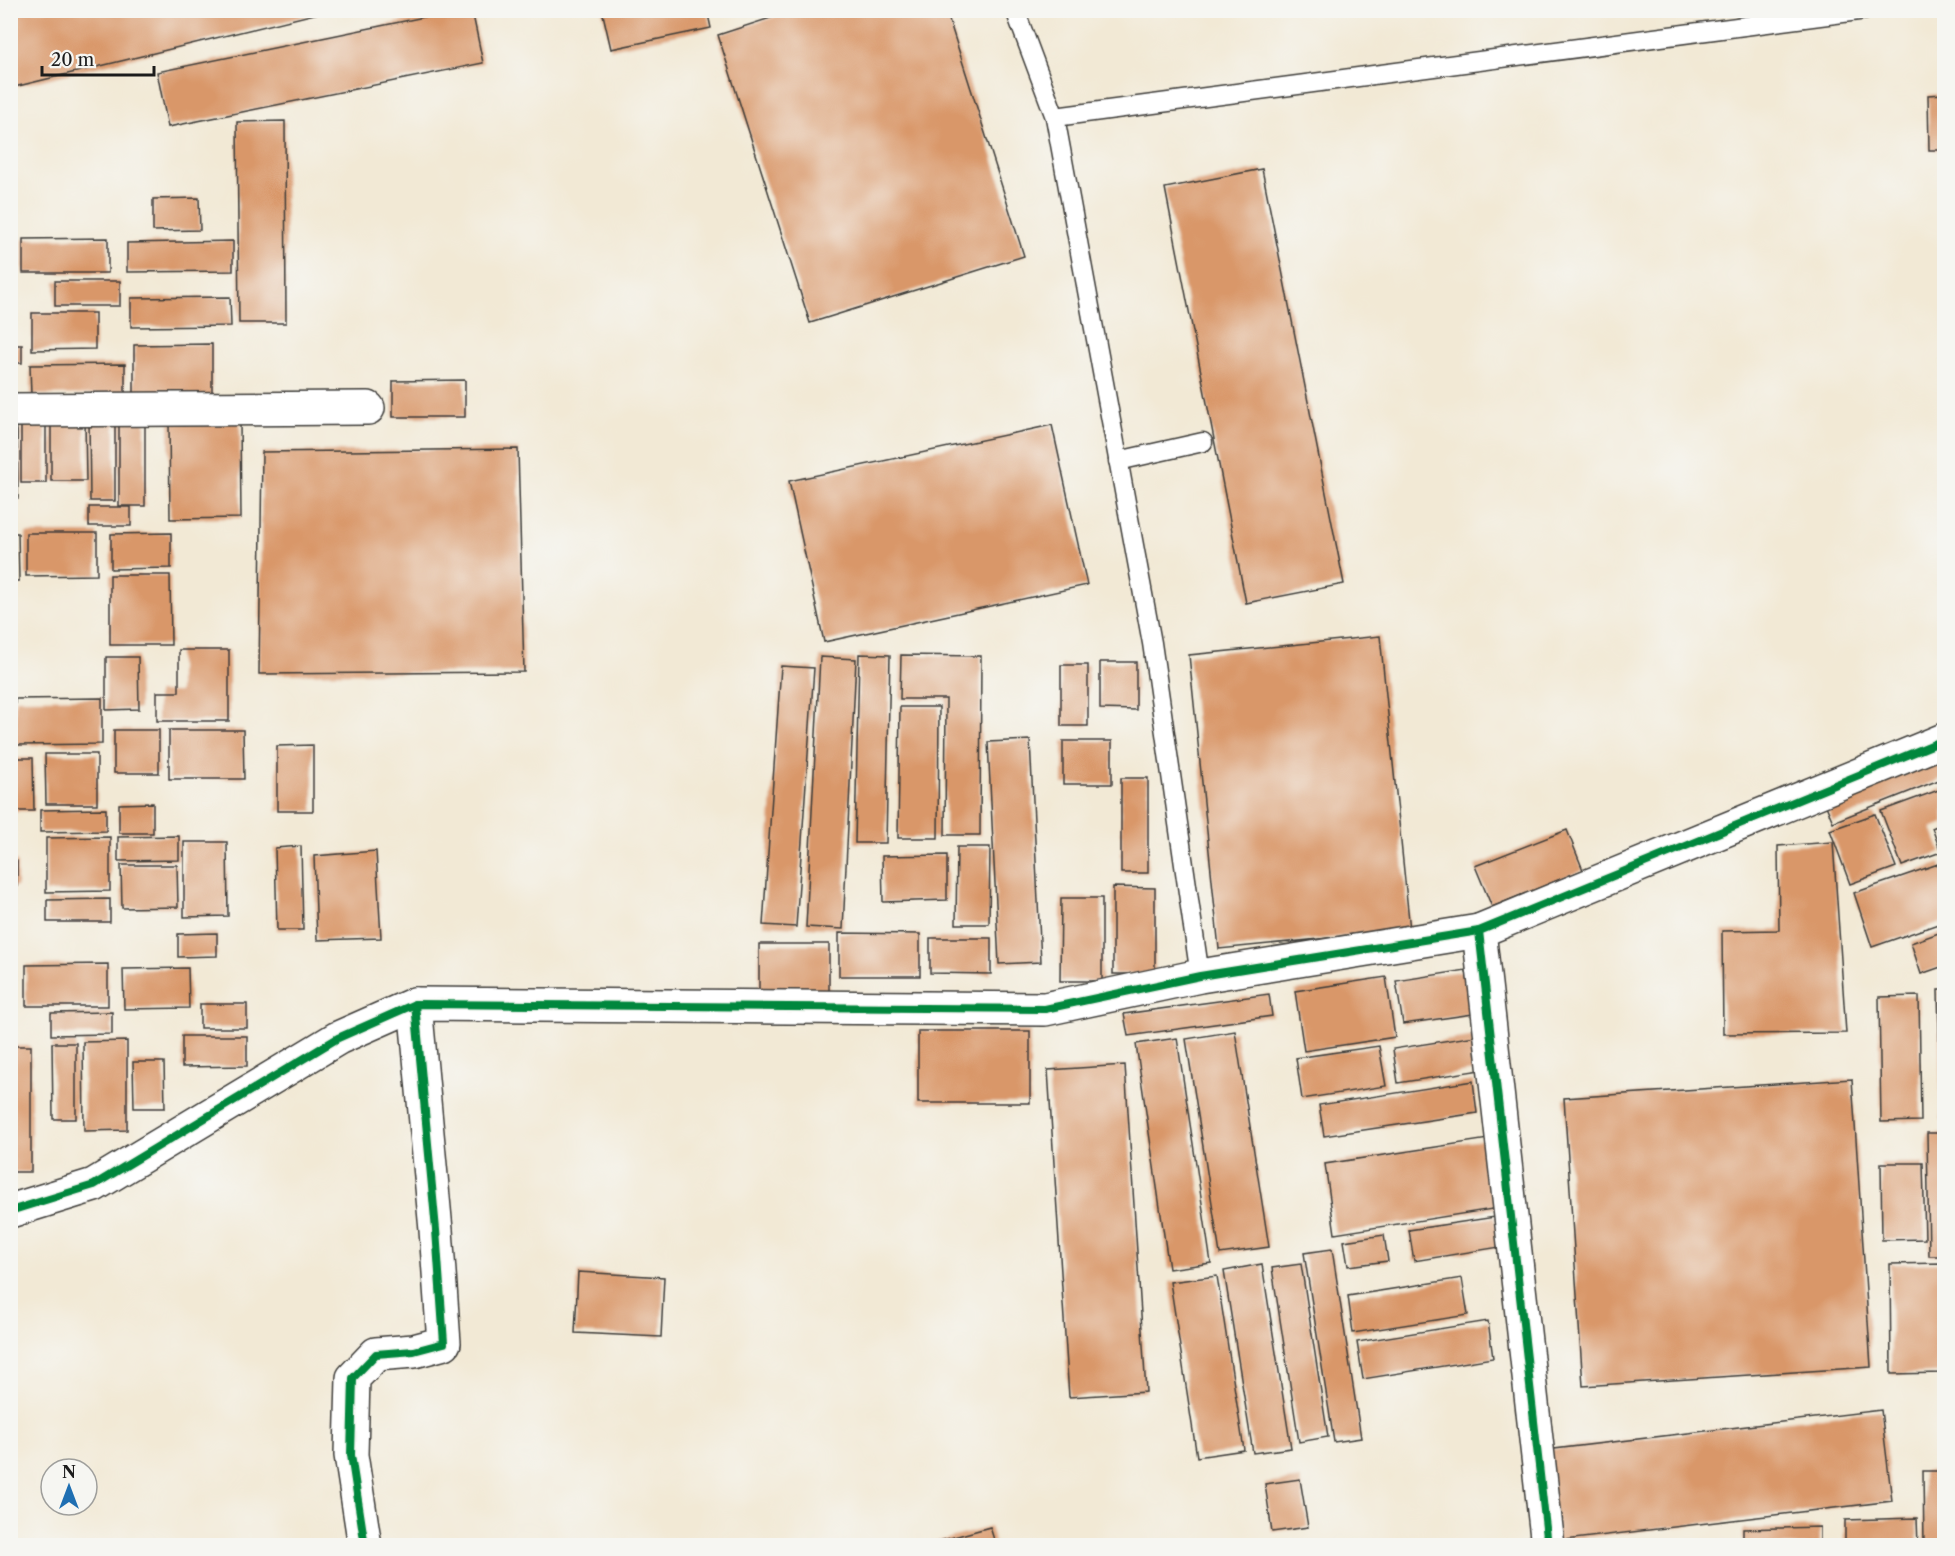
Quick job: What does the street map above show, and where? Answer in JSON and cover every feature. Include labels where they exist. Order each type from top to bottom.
[{"type":"street","points":[[10,410],[368,408]]},
{"type":"street","points":[[10,1211],[94,1185],[338,1038],[415,1004],[1045,1009],[1200,976],[1479,931],[1944,740]]},
{"type":"street","points":[[1479,931],[1548,1545]]},
{"type":"street","points":[[365,1545],[351,1455],[353,1378],[376,1354],[414,1351],[444,1343],[415,1004]]},
{"type":"lane","points":[[1015,10],[1055,117],[1152,643],[1200,976]]},
{"type":"lane","points":[[1055,117],[1866,10]]},
{"type":"lane","points":[[1118,461],[1203,442]]},
{"type":"building","points":[[10,10],[327,10],[327,11],[10,88]]},
{"type":"building","points":[[458,10],[472,10],[483,63],[168,127],[157,72]]},
{"type":"building","points":[[602,10],[707,10],[711,28],[611,49]]},
{"type":"building","points":[[795,10],[946,10],[1024,256],[810,323],[718,35]]},
{"type":"building","points":[[1944,94],[1944,150],[1929,150],[1928,95]]},
{"type":"building","points":[[285,121],[286,323],[239,323],[237,122]]},
{"type":"building","points":[[1262,169],[1344,584],[1246,603],[1165,188]]},
{"type":"building","points":[[199,198],[200,230],[153,231],[153,199]]},
{"type":"building","points":[[108,238],[108,273],[23,273],[23,239]]},
{"type":"building","points":[[233,241],[233,271],[127,272],[127,243]]},
{"type":"building","points":[[55,281],[120,281],[120,306],[55,306]]},
{"type":"building","points":[[230,297],[231,326],[131,327],[131,298]]},
{"type":"building","points":[[32,313],[95,313],[95,349],[32,350]]},
{"type":"building","points":[[212,344],[212,399],[134,399],[134,345]]},
{"type":"building","points":[[10,345],[22,345],[22,363],[10,363]]},
{"type":"building","points":[[125,364],[125,394],[31,395],[30,365]]},
{"type":"building","points":[[465,380],[465,417],[393,417],[393,381]]},
{"type":"building","points":[[119,416],[145,416],[145,506],[119,506]]},
{"type":"building","points":[[89,419],[115,419],[115,501],[90,501]]},
{"type":"building","points":[[21,420],[46,420],[46,483],[21,483]]},
{"type":"building","points":[[51,420],[85,420],[86,481],[51,481]]},
{"type":"building","points":[[169,422],[240,422],[241,518],[170,519]]},
{"type":"building","points":[[10,423],[17,423],[18,498],[10,498]]},
{"type":"building","points":[[1052,425],[1087,585],[824,642],[789,481]]},
{"type":"building","points":[[518,449],[524,672],[259,674],[262,452]]},
{"type":"building","points":[[89,507],[131,507],[131,526],[89,526]]},
{"type":"building","points":[[10,533],[18,533],[19,581],[10,581]]},
{"type":"building","points":[[26,533],[97,533],[97,575],[26,576]]},
{"type":"building","points":[[171,533],[171,568],[111,569],[111,534]]},
{"type":"building","points":[[110,575],[170,575],[171,645],[110,645]]},
{"type":"building","points":[[1380,636],[1410,930],[1219,949],[1189,655]]},
{"type":"building","points":[[179,650],[229,650],[229,721],[157,721],[157,692],[179,692]]},
{"type":"building","points":[[859,654],[890,655],[886,843],[855,843]]},
{"type":"building","points":[[901,655],[981,656],[980,835],[945,835],[946,699],[900,699]]},
{"type":"building","points":[[106,657],[138,657],[139,709],[106,710]]},
{"type":"building","points":[[820,657],[856,659],[843,929],[806,927]]},
{"type":"building","points":[[1100,662],[1136,662],[1136,710],[1100,709]]},
{"type":"building","points":[[1061,665],[1088,665],[1088,726],[1061,726]]},
{"type":"building","points":[[781,666],[814,668],[796,927],[763,925]]},
{"type":"building","points":[[102,698],[102,744],[15,745],[15,699]]},
{"type":"building","points":[[900,707],[939,707],[938,838],[898,838]]},
{"type":"building","points":[[114,730],[159,730],[159,773],[114,773]]},
{"type":"building","points":[[169,730],[243,730],[244,779],[169,779]]},
{"type":"building","points":[[1030,740],[1041,962],[999,964],[988,742]]},
{"type":"building","points":[[1063,741],[1112,741],[1112,784],[1063,784]]},
{"type":"building","points":[[313,745],[313,811],[277,811],[277,746]]},
{"type":"building","points":[[45,754],[97,754],[97,804],[46,804]]},
{"type":"building","points":[[1944,754],[1944,778],[1833,822],[1824,801]]},
{"type":"building","points":[[10,758],[33,758],[34,811],[10,811]]},
{"type":"building","points":[[1121,778],[1148,778],[1148,873],[1121,873]]},
{"type":"building","points":[[1944,788],[1944,823],[1932,828],[1941,852],[1902,866],[1881,811]]},
{"type":"building","points":[[153,803],[153,833],[119,833],[119,804]]},
{"type":"building","points":[[106,809],[106,831],[40,832],[40,810]]},
{"type":"building","points":[[1875,814],[1896,867],[1850,884],[1830,830]]},
{"type":"building","points":[[1567,830],[1583,870],[1492,907],[1475,866]]},
{"type":"building","points":[[179,836],[179,860],[118,861],[118,837]]},
{"type":"building","points":[[110,837],[110,891],[46,892],[46,838]]},
{"type":"building","points":[[184,842],[227,842],[228,916],[184,917]]},
{"type":"building","points":[[1833,842],[1846,1033],[1723,1034],[1722,931],[1779,930],[1778,846]]},
{"type":"building","points":[[301,846],[303,930],[277,930],[275,848]]},
{"type":"building","points":[[957,847],[990,847],[989,924],[956,924]]},
{"type":"building","points":[[376,851],[381,938],[317,940],[314,856]]},
{"type":"building","points":[[947,855],[947,900],[883,902],[882,856]]},
{"type":"building","points":[[17,861],[17,887],[10,887],[10,862]]},
{"type":"building","points":[[1941,863],[1944,872],[1944,922],[1872,947],[1854,893]]},
{"type":"building","points":[[121,865],[177,865],[178,907],[122,908]]},
{"type":"building","points":[[1113,887],[1155,888],[1155,974],[1113,974]]},
{"type":"building","points":[[1061,898],[1102,898],[1102,981],[1060,981]]},
{"type":"building","points":[[110,899],[110,922],[47,922],[47,900]]},
{"type":"building","points":[[1944,931],[1944,966],[1921,974],[1911,943]]},
{"type":"building","points":[[217,933],[217,956],[178,957],[178,934]]},
{"type":"building","points":[[839,933],[920,934],[920,976],[839,976]]},
{"type":"building","points":[[930,938],[991,938],[991,974],[930,973]]},
{"type":"building","points":[[759,944],[829,944],[829,992],[759,992]]},
{"type":"building","points":[[108,964],[108,1006],[26,1006],[26,965]]},
{"type":"building","points":[[188,968],[189,1008],[124,1009],[123,969]]},
{"type":"building","points":[[1466,970],[1473,1014],[1403,1024],[1396,981]]},
{"type":"building","points":[[1386,977],[1395,1037],[1304,1051],[1295,991]]},
{"type":"building","points":[[1938,990],[1944,990],[1944,1120],[1941,1120]]},
{"type":"building","points":[[1269,994],[1272,1016],[1128,1036],[1124,1014]]},
{"type":"building","points":[[1919,996],[1921,1121],[1881,1122],[1879,997]]},
{"type":"building","points":[[200,1004],[247,1004],[247,1028],[200,1028]]},
{"type":"building","points":[[112,1012],[112,1034],[51,1035],[51,1013]]},
{"type":"building","points":[[918,1031],[1030,1031],[1030,1103],[918,1103]]},
{"type":"building","points":[[1235,1031],[1269,1247],[1220,1254],[1186,1039]]},
{"type":"building","points":[[182,1036],[247,1036],[247,1066],[182,1067]]},
{"type":"building","points":[[1475,1036],[1481,1070],[1398,1083],[1393,1049]]},
{"type":"building","points":[[1177,1038],[1211,1263],[1169,1269],[1136,1044]]},
{"type":"building","points":[[127,1041],[127,1130],[84,1131],[83,1042]]},
{"type":"building","points":[[52,1043],[76,1043],[76,1119],[53,1119]]},
{"type":"building","points":[[10,1046],[31,1046],[31,1172],[10,1172]]},
{"type":"building","points":[[1379,1046],[1386,1086],[1302,1099],[1296,1058]]},
{"type":"building","points":[[133,1062],[164,1062],[165,1108],[134,1108]]},
{"type":"building","points":[[1125,1065],[1146,1392],[1069,1397],[1048,1070]]},
{"type":"building","points":[[1852,1079],[1871,1367],[1583,1386],[1564,1098]]},
{"type":"building","points":[[1473,1081],[1477,1113],[1324,1136],[1319,1105]]},
{"type":"building","points":[[1927,1133],[1944,1133],[1944,1256],[1929,1256]]},
{"type":"building","points":[[1488,1139],[1499,1208],[1335,1234],[1325,1164]]},
{"type":"building","points":[[1881,1163],[1923,1163],[1925,1239],[1882,1240]]},
{"type":"building","points":[[1495,1217],[1500,1247],[1414,1261],[1409,1230]]},
{"type":"building","points":[[1384,1235],[1388,1261],[1348,1266],[1344,1241]]},
{"type":"building","points":[[1332,1249],[1361,1438],[1334,1442],[1304,1253]]},
{"type":"building","points":[[1944,1263],[1944,1373],[1891,1374],[1890,1264]]},
{"type":"building","points":[[1262,1264],[1291,1448],[1253,1453],[1224,1271]]},
{"type":"building","points":[[1301,1264],[1328,1437],[1299,1442],[1272,1268]]},
{"type":"building","points":[[578,1272],[664,1277],[661,1337],[575,1333]]},
{"type":"building","points":[[1217,1276],[1244,1450],[1197,1457],[1170,1282]]},
{"type":"building","points":[[1462,1278],[1468,1315],[1353,1333],[1348,1296]]},
{"type":"building","points":[[1488,1321],[1493,1358],[1363,1379],[1357,1342]]},
{"type":"building","points":[[1881,1410],[1892,1501],[1557,1541],[1546,1450]]},
{"type":"building","points":[[1923,1471],[1944,1471],[1944,1546],[1924,1546]]},
{"type":"building","points":[[1300,1479],[1308,1527],[1272,1532],[1265,1484]]},
{"type":"building","points":[[1917,1518],[1918,1546],[1845,1546],[1845,1520]]},
{"type":"building","points":[[990,1527],[996,1546],[925,1546],[925,1545]]},
{"type":"building","points":[[1820,1527],[1820,1546],[1743,1546],[1743,1529]]},
{"type":"cycle path","points":[[10,1211],[94,1185],[338,1038],[415,1004],[1045,1009],[1200,976],[1479,931],[1944,740]]},
{"type":"cycle path","points":[[1479,931],[1548,1546]]},
{"type":"cycle path","points":[[365,1546],[351,1455],[353,1378],[376,1354],[414,1351],[444,1343],[415,1004]]}]
